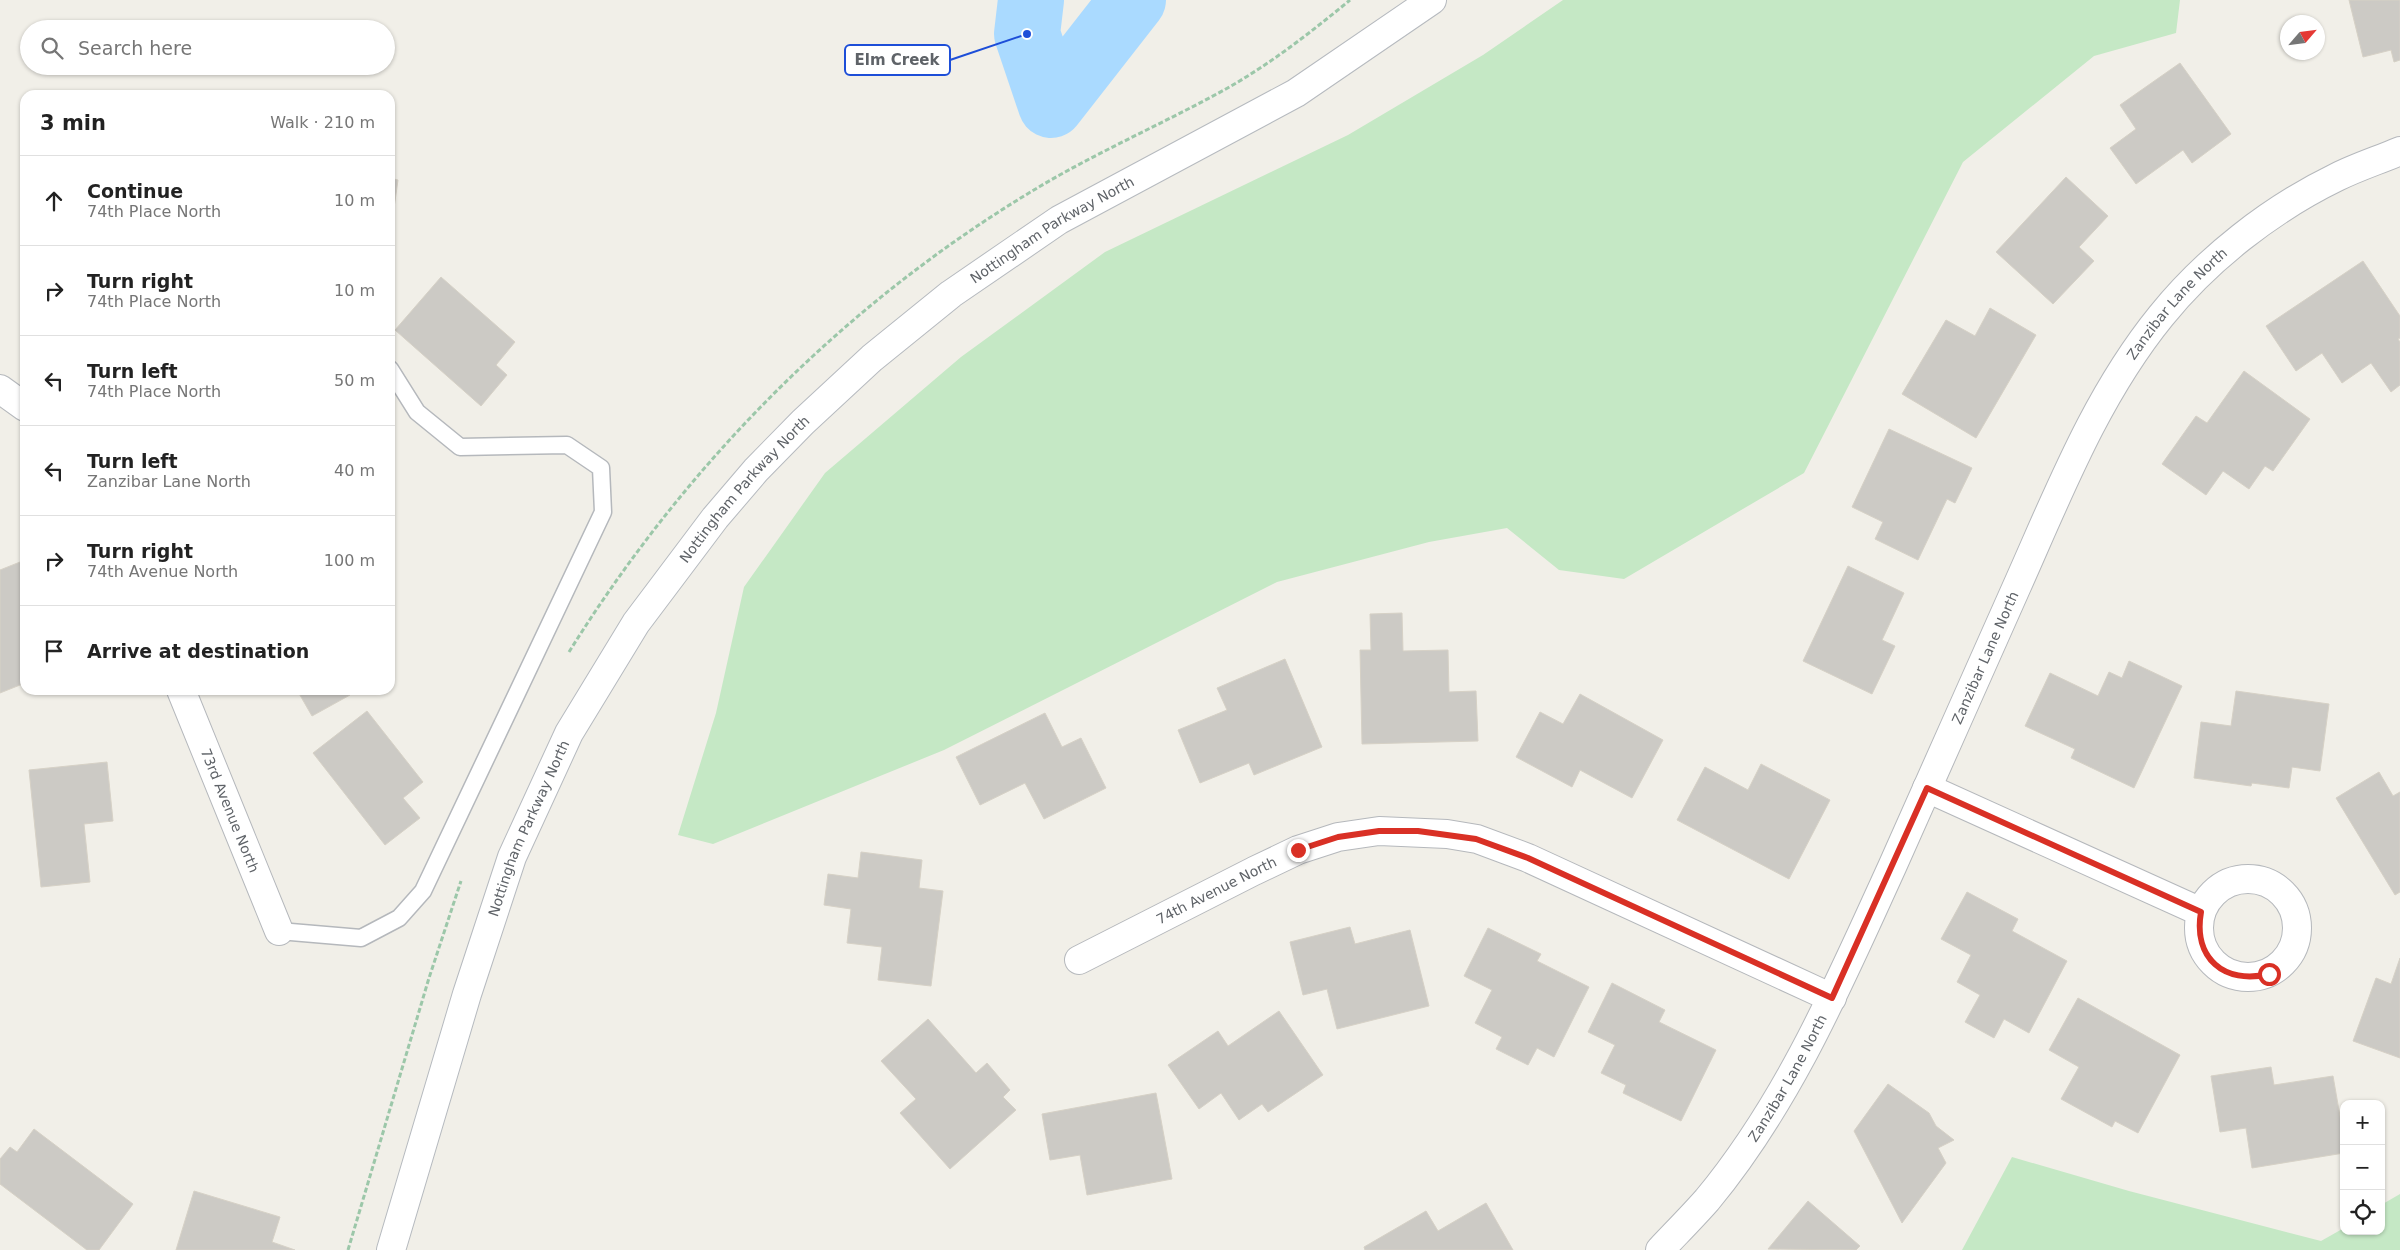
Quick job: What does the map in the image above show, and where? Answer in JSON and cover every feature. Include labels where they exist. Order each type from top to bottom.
[{"type":"street","name":"Nottingham Parkway North","points":[[391,1250],[467,994],[512,857],[569,733],[636,623],[714,518],[756,470],[803,422],[872,358],[951,294],[1059,220],[1296,93],[1432,0]]},
{"type":"street","name":"Zanzibar Lane North","points":[[1660,1250],[1707,1200],[1775,1104],[1832,998],[2081,443],[2118,374],[2162,315],[2210,263],[2270,217],[2336,178],[2400,151]]},
{"type":"street","points":[[0,389],[20,403]]},
{"type":"street","name":"73rd Avenue North","points":[[183,695],[279,931]]},
{"type":"street","points":[[1927,788],[2201,912]]},
{"type":"street","name":"74th Avenue North","points":[[1079,960],[1298,850],[1338,837],[1379,831],[1418,831],[1476,839],[1528,858],[1832,998]]},
{"type":"lane","points":[[279,931],[361,938],[399,918],[423,891],[603,512],[601,468],[567,445],[460,447],[417,412],[395,378]]},
{"type":"path","points":[[565,659],[628,563],[705,466],[792,375],[876,300],[960,236],[1044,184],[1145,129],[1223,90],[1264,66],[1350,0]]},
{"type":"path","points":[[348,1250],[429,978],[463,876]]},
{"type":"green space","points":[[1563,0],[2180,0],[2176,33],[2094,56],[1963,162],[1804,473],[1624,579],[1559,570],[1507,528],[1429,542],[1277,582],[944,750],[713,844],[678,835],[716,713],[744,587],[825,473],[961,357],[1105,252],[1348,135],[1483,55]]},
{"type":"green space","points":[[2012,1157],[2129,1191],[2321,1241],[2340,1230],[2340,1235],[2385,1235],[2385,1203],[2400,1194],[2400,1250],[1962,1250]]},
{"type":"building","points":[[2349,0],[2400,0],[2400,60],[2394,62],[2391,50],[2363,57]]},
{"type":"building","points":[[2180,63],[2231,134],[2192,163],[2183,150],[2136,184],[2110,148],[2136,129],[2120,105]]},
{"type":"building","points":[[2066,177],[2108,216],[2079,247],[2094,261],[2053,304],[1996,252]]},
{"type":"building","points":[[395,179],[398,180],[395,201]]},
{"type":"building","points":[[2363,261],[2400,316],[2400,338],[2398,339],[2400,342],[2400,385],[2391,392],[2371,363],[2342,383],[2322,353],[2296,371],[2266,326]]},
{"type":"building","points":[[441,277],[515,342],[496,365],[507,375],[481,406],[395,330]]},
{"type":"building","points":[[1990,308],[2036,335],[1976,438],[1902,394],[1946,320],[1975,336]]},
{"type":"building","points":[[2244,371],[2310,419],[2273,471],[2265,466],[2249,489],[2223,471],[2206,495],[2162,464],[2196,416],[2207,423]]},
{"type":"building","points":[[1889,429],[1972,468],[1955,503],[1947,499],[1918,560],[1875,539],[1883,522],[1852,507]]},
{"type":"building","points":[[20,562],[20,685],[0,693],[0,570]]},
{"type":"building","points":[[1848,566],[1904,593],[1882,640],[1895,646],[1872,694],[1803,661]]},
{"type":"building","points":[[1402,613],[1403,651],[1448,650],[1449,692],[1476,691],[1478,741],[1362,744],[1360,650],[1371,650],[1370,614]]},
{"type":"building","points":[[1285,659],[1322,747],[1254,775],[1249,763],[1200,783],[1178,730],[1227,710],[1217,688]]},
{"type":"building","points":[[2129,661],[2182,686],[2134,788],[2071,758],[2075,749],[2025,726],[2050,673],[2098,696],[2109,672],[2122,678]]},
{"type":"building","points":[[2236,691],[2329,704],[2320,771],[2292,767],[2289,788],[2252,783],[2251,786],[2194,778],[2201,722],[2231,726]]},
{"type":"building","points":[[1580,694],[1663,740],[1632,798],[1580,770],[1572,787],[1516,757],[1540,712],[1563,724]]},
{"type":"building","points":[[300,695],[350,695],[312,716]]},
{"type":"building","points":[[367,711],[423,782],[403,798],[420,818],[385,845],[313,753]]},
{"type":"building","points":[[1045,713],[1062,747],[1081,738],[1106,788],[1044,819],[1025,783],[980,805],[956,757]]},
{"type":"building","points":[[107,762],[113,821],[84,824],[90,882],[41,887],[29,770]]},
{"type":"building","points":[[1761,764],[1830,800],[1789,879],[1677,820],[1705,767],[1748,790]]},
{"type":"building","points":[[2379,772],[2393,796],[2400,792],[2400,892],[2395,895],[2336,798]]},
{"type":"building","points":[[861,852],[922,860],[919,888],[943,891],[931,986],[878,980],[882,947],[847,943],[851,909],[824,905],[828,874],[858,878]]},
{"type":"building","points":[[1967,892],[2018,919],[2012,931],[2067,961],[2029,1033],[2004,1019],[1994,1038],[1965,1022],[1980,995],[1957,982],[1971,955],[1941,939]]},
{"type":"building","points":[[1350,927],[1355,944],[1410,930],[1429,1006],[1337,1029],[1327,989],[1303,995],[1290,942]]},
{"type":"building","points":[[1488,928],[1541,954],[1537,961],[1589,987],[1554,1057],[1537,1048],[1528,1065],[1496,1049],[1502,1037],[1475,1023],[1492,990],[1464,976]]},
{"type":"building","points":[[2400,958],[2400,1058],[2353,1041],[2376,978],[2391,984]]},
{"type":"building","points":[[1612,983],[1665,1010],[1659,1022],[1716,1050],[1681,1121],[1623,1093],[1626,1085],[1601,1073],[1615,1045],[1588,1032]]},
{"type":"building","points":[[2078,998],[2180,1055],[2138,1133],[2115,1121],[2112,1127],[2061,1099],[2079,1067],[2049,1050]]},
{"type":"building","points":[[1279,1011],[1323,1075],[1268,1112],[1262,1104],[1239,1120],[1221,1093],[1199,1109],[1168,1065],[1218,1031],[1228,1046]]},
{"type":"building","points":[[928,1019],[976,1073],[987,1063],[1010,1090],[1003,1097],[1016,1110],[950,1169],[900,1113],[916,1099],[881,1061]]},
{"type":"building","points":[[2271,1067],[2274,1085],[2333,1076],[2340,1116],[2340,1154],[2252,1168],[2246,1128],[2220,1132],[2211,1076]]},
{"type":"building","points":[[1888,1084],[1929,1113],[1936,1126],[1954,1140],[1938,1148],[1946,1163],[1902,1223],[1854,1131]]},
{"type":"building","points":[[1156,1093],[1172,1179],[1087,1195],[1080,1155],[1050,1160],[1042,1114]]},
{"type":"building","points":[[34,1129],[133,1204],[99,1250],[87,1250],[0,1184],[0,1159],[10,1147],[17,1152]]},
{"type":"building","points":[[194,1191],[280,1217],[272,1242],[295,1250],[176,1250]]},
{"type":"building","points":[[1808,1201],[1860,1246],[1856,1250],[1768,1249]]},
{"type":"building","points":[[1486,1203],[1513,1250],[1365,1250],[1364,1247],[1426,1211],[1438,1231]]},
{"type":"waterway","points":[[1031,0],[1027,34],[1051,105],[1133,0]]},
{"type":"place","name":"Elm Creek","points":[[1027,34]]},
{"type":"route","points":[[1298,850],[1338,837],[1379,831],[1418,831],[1476,839],[1528,858],[1832,998],[1927,788],[2201,912],[2198,928],[2202,946],[2211,960],[2224,972],[2235,976],[2253,978],[2269,974]]}]
